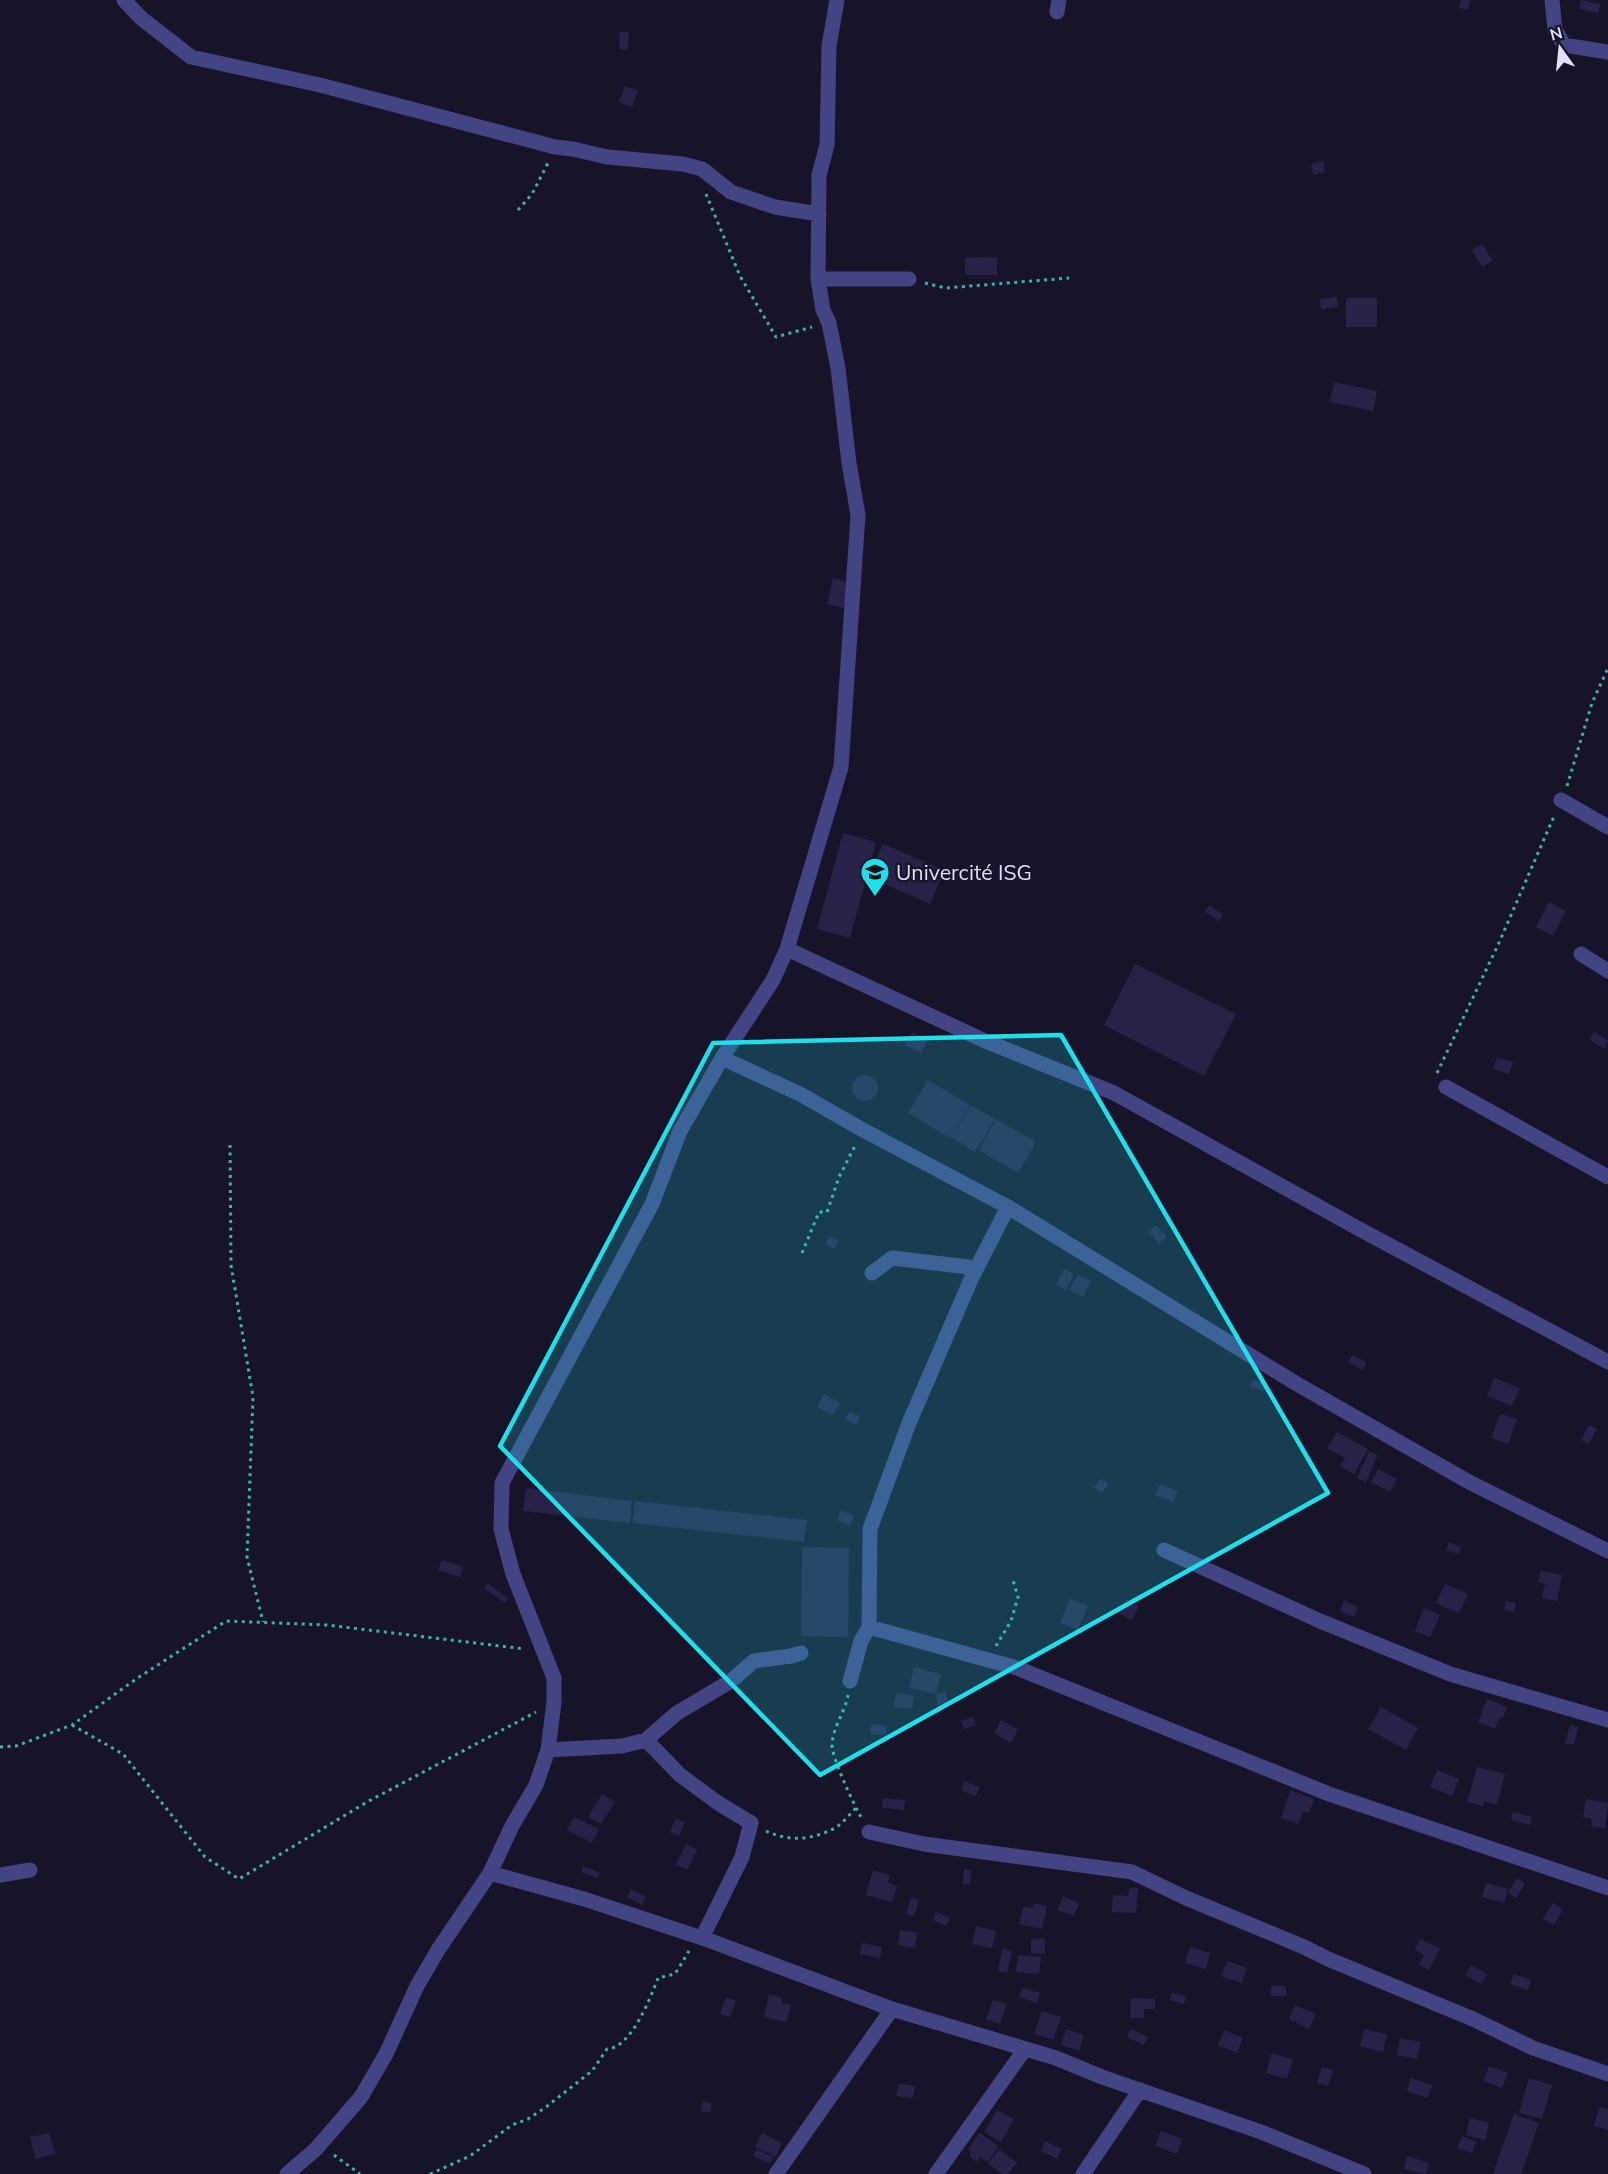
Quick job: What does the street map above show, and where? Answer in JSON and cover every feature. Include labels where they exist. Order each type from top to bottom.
[{"type":"street","points":[[123,0],[141,18],[191,57],[320,85],[555,147],[607,157],[683,164],[702,169],[731,192],[775,207],[819,213]]},
{"type":"street","points":[[287,2174],[320,2145],[361,2097],[386,2054],[417,1986],[438,1950],[490,1873],[512,1827],[536,1785],[548,1750],[554,1702],[554,1678],[513,1574],[501,1529],[502,1483],[652,1204],[680,1131],[722,1058],[773,980],[787,949],[841,766],[858,515],[849,463],[838,368],[829,323],[823,310],[818,279],[819,175],[827,145],[829,46],[837,0]]},
{"type":"street","points":[[1552,0],[1556,30],[1564,45],[1608,52]]},
{"type":"street","points":[[818,279],[909,279]]},
{"type":"street","points":[[1561,800],[1608,827]]},
{"type":"street","points":[[787,949],[983,1040],[1113,1093],[1361,1230],[1608,1362]]},
{"type":"street","points":[[1581,954],[1608,971]]},
{"type":"street","points":[[722,1058],[800,1094],[1008,1207],[1317,1396],[1469,1482],[1608,1551]]},
{"type":"street","points":[[1446,1087],[1608,1177]]},
{"type":"street","points":[[850,1681],[861,1641],[869,1627],[870,1529],[909,1423],[977,1268],[1008,1207]]},
{"type":"street","points":[[872,1273],[892,1258],[977,1268]]},
{"type":"street","points":[[1164,1550],[1320,1621],[1450,1674],[1608,1720]]},
{"type":"street","points":[[869,1627],[1017,1668],[1329,1794],[1608,1888]]},
{"type":"street","points":[[548,1750],[622,1746],[646,1740],[677,1713],[731,1681],[754,1661],[801,1653]]},
{"type":"street","points":[[646,1740],[680,1775],[718,1803],[752,1823],[742,1857],[699,1937]]},
{"type":"street","points":[[869,1832],[924,1844],[1132,1872],[1186,1898],[1473,2019],[1533,2048],[1608,2074]]},
{"type":"street","points":[[0,1875],[30,1870]]},
{"type":"street","points":[[490,1873],[584,1899],[699,1937],[892,2009],[1056,2058],[1102,2077],[1261,2132],[1364,2174]]},
{"type":"street","points":[[776,2174],[892,2009]]},
{"type":"street","points":[[936,2174],[1025,2049]]},
{"type":"street","points":[[1083,2174],[1140,2090]]},
{"type":"path","points":[[518,210],[532,194],[555,147]]},
{"type":"path","points":[[702,169],[707,199],[740,276],[776,337],[829,323]]},
{"type":"path","points":[[909,279],[946,288],[1069,278]]},
{"type":"path","points":[[1446,1087],[1435,1078],[1498,945],[1561,800],[1592,704],[1608,668]]},
{"type":"path","points":[[802,1253],[819,1212],[827,1212],[838,1177],[863,1130]]},
{"type":"path","points":[[230,1145],[231,1265],[253,1397],[247,1557],[263,1622]]},
{"type":"path","points":[[988,1661],[1011,1621],[1018,1597],[1012,1576]]},
{"type":"path","points":[[0,1747],[16,1746],[72,1725],[136,1679],[226,1621],[327,1625],[542,1651]]},
{"type":"path","points":[[850,1681],[846,1708],[834,1732],[831,1746],[852,1804],[869,1832]]},
{"type":"path","points":[[72,1725],[123,1754],[205,1857],[239,1879],[367,1803],[554,1702]]},
{"type":"path","points":[[752,1823],[781,1838],[808,1838],[836,1827],[856,1808]]},
{"type":"path","points":[[430,2174],[470,2156],[512,2125],[528,2119],[546,2107],[592,2071],[607,2049],[615,2049],[629,2037],[651,1997],[658,1978],[675,1974],[699,1937]]},
{"type":"path","points":[[320,2145],[360,2174]]},
{"type":"highlighted area","points":[[1061,1035],[1328,1493],[820,1775],[500,1446],[713,1043]]},
{"type":"building","points":[[1461,0],[1470,0],[1468,10],[1459,8]]},
{"type":"building","points":[[1581,0],[1600,4],[1598,13],[1579,9]]},
{"type":"building","points":[[620,32],[629,32],[628,50],[619,49]]},
{"type":"building","points":[[625,86],[638,91],[632,107],[619,102]]},
{"type":"building","points":[[1323,161],[1325,172],[1313,175],[1311,164]]},
{"type":"building","points":[[1482,244],[1493,261],[1482,267],[1472,250]]},
{"type":"building","points":[[997,257],[997,275],[965,275],[965,258]]},
{"type":"building","points":[[1337,297],[1338,307],[1321,309],[1320,299]]},
{"type":"building","points":[[1346,298],[1377,298],[1377,327],[1346,327]]},
{"type":"building","points":[[1334,382],[1377,391],[1373,411],[1330,402]]},
{"type":"building","points":[[833,578],[851,583],[844,608],[827,604]]},
{"type":"building","points":[[843,833],[876,842],[850,938],[817,929]]},
{"type":"building","points":[[883,844],[944,870],[930,904],[869,877]]},
{"type":"building","points":[[1549,902],[1566,911],[1553,936],[1536,927]]},
{"type":"building","points":[[1210,905],[1223,915],[1218,921],[1205,911]]},
{"type":"building","points":[[1135,964],[1236,1014],[1204,1076],[1104,1025]]},
{"type":"building","points":[[912,1032],[928,1041],[921,1053],[905,1045]]},
{"type":"building","points":[[1594,1032],[1608,1040],[1605,1049],[1589,1039]]},
{"type":"building","points":[[1497,1057],[1513,1062],[1509,1074],[1493,1069]]},
{"type":"building","points":[[865,1075],[874,1079],[878,1088],[874,1097],[865,1101],[856,1097],[852,1088],[856,1079]]},
{"type":"building","points":[[928,1080],[970,1105],[950,1138],[908,1113]]},
{"type":"building","points":[[971,1105],[995,1119],[975,1152],[951,1137]]},
{"type":"building","points":[[996,1119],[1036,1142],[1018,1173],[978,1150]]},
{"type":"building","points":[[1156,1225],[1167,1237],[1159,1244],[1148,1232]]},
{"type":"building","points":[[829,1236],[839,1240],[835,1249],[825,1244]]},
{"type":"building","points":[[1064,1269],[1074,1274],[1066,1290],[1056,1285]]},
{"type":"building","points":[[1078,1274],[1091,1281],[1083,1297],[1069,1290]]},
{"type":"building","points":[[1352,1355],[1366,1362],[1363,1370],[1348,1362]]},
{"type":"building","points":[[1494,1378],[1520,1388],[1512,1406],[1487,1396]]},
{"type":"building","points":[[1253,1379],[1266,1385],[1263,1392],[1250,1386]]},
{"type":"building","points":[[824,1394],[840,1403],[833,1415],[817,1407]]},
{"type":"building","points":[[850,1411],[860,1417],[856,1425],[845,1419]]},
{"type":"building","points":[[1500,1414],[1517,1419],[1508,1444],[1491,1438]]},
{"type":"building","points":[[1589,1425],[1597,1429],[1589,1444],[1581,1440]]},
{"type":"building","points":[[1337,1432],[1368,1449],[1354,1474],[1340,1466],[1345,1458],[1327,1448]]},
{"type":"building","points":[[1369,1451],[1378,1455],[1366,1482],[1357,1478]]},
{"type":"building","points":[[1378,1469],[1397,1479],[1390,1492],[1371,1482]]},
{"type":"building","points":[[1101,1478],[1109,1484],[1102,1493],[1094,1487]]},
{"type":"building","points":[[1160,1484],[1178,1491],[1173,1502],[1155,1495]]},
{"type":"building","points":[[526,1488],[632,1501],[630,1523],[523,1511]]},
{"type":"building","points":[[635,1501],[807,1520],[804,1542],[633,1523]]},
{"type":"building","points":[[841,1510],[854,1516],[850,1526],[837,1520]]},
{"type":"building","points":[[1449,1542],[1461,1547],[1458,1554],[1446,1550]]},
{"type":"building","points":[[802,1547],[849,1548],[848,1637],[801,1636]]},
{"type":"building","points":[[442,1560],[463,1567],[460,1577],[438,1570]]},
{"type":"building","points":[[1541,1571],[1562,1575],[1557,1601],[1542,1598],[1545,1584],[1538,1582]]},
{"type":"building","points":[[488,1583],[508,1599],[505,1603],[484,1588]]},
{"type":"building","points":[[1445,1584],[1468,1594],[1459,1613],[1436,1603]]},
{"type":"building","points":[[1070,1599],[1088,1606],[1078,1630],[1060,1623]]},
{"type":"building","points":[[1126,1599],[1139,1606],[1132,1620],[1118,1613]]},
{"type":"building","points":[[1344,1600],[1358,1607],[1354,1617],[1340,1611]]},
{"type":"building","points":[[1506,1600],[1516,1604],[1514,1612],[1504,1609]]},
{"type":"building","points":[[1424,1608],[1440,1615],[1430,1637],[1415,1631]]},
{"type":"building","points":[[914,1667],[941,1674],[936,1694],[909,1688]]},
{"type":"building","points":[[946,1692],[948,1705],[938,1706],[936,1694]]},
{"type":"building","points":[[896,1693],[914,1695],[912,1709],[894,1707]]},
{"type":"building","points":[[1487,1699],[1507,1707],[1495,1729],[1478,1722]]},
{"type":"building","points":[[1381,1707],[1418,1728],[1406,1750],[1368,1729]]},
{"type":"building","points":[[973,1717],[976,1725],[964,1729],[961,1721]]},
{"type":"building","points":[[1001,1720],[1018,1730],[1011,1743],[994,1733]]},
{"type":"building","points":[[871,1724],[887,1726],[886,1735],[870,1734]]},
{"type":"building","points":[[1570,1725],[1578,1727],[1574,1745],[1565,1743]]},
{"type":"building","points":[[1477,1767],[1505,1774],[1497,1805],[1484,1801],[1483,1806],[1467,1802]]},
{"type":"building","points":[[1437,1770],[1459,1779],[1452,1796],[1430,1787]]},
{"type":"building","points":[[964,1781],[979,1787],[976,1796],[961,1790]]},
{"type":"building","points":[[1290,1790],[1314,1799],[1309,1813],[1303,1811],[1298,1824],[1281,1818]]},
{"type":"building","points":[[602,1794],[615,1802],[601,1824],[588,1817]]},
{"type":"building","points":[[883,1798],[905,1800],[904,1810],[882,1808]]},
{"type":"building","points":[[1586,1799],[1608,1803],[1605,1828],[1591,1826],[1592,1819],[1583,1817]]},
{"type":"building","points":[[1513,1812],[1532,1817],[1530,1825],[1511,1820]]},
{"type":"building","points":[[574,1817],[599,1829],[592,1843],[567,1830]]},
{"type":"building","points":[[676,1818],[685,1822],[679,1836],[670,1832]]},
{"type":"building","points":[[686,1844],[697,1850],[687,1870],[676,1865]]},
{"type":"building","points":[[583,1866],[600,1873],[597,1878],[581,1872]]},
{"type":"building","points":[[964,1869],[971,1870],[970,1885],[963,1884]]},
{"type":"building","points":[[873,1870],[890,1875],[888,1883],[897,1886],[892,1902],[866,1895]]},
{"type":"building","points":[[1517,1878],[1525,1883],[1516,1898],[1508,1893]]},
{"type":"building","points":[[1486,1883],[1508,1889],[1504,1903],[1482,1897]]},
{"type":"building","points":[[1129,1888],[1138,1888],[1136,1913],[1112,1912],[1113,1895],[1128,1896]]},
{"type":"building","points":[[631,1889],[646,1897],[642,1905],[627,1897]]},
{"type":"building","points":[[1063,1896],[1079,1903],[1074,1916],[1057,1910]]},
{"type":"building","points":[[911,1898],[919,1900],[914,1916],[906,1914]]},
{"type":"building","points":[[1034,1903],[1047,1906],[1042,1929],[1019,1924],[1023,1907],[1032,1908]]},
{"type":"building","points":[[1553,1903],[1563,1909],[1554,1925],[1543,1919]]},
{"type":"building","points":[[936,1912],[950,1918],[946,1926],[933,1920]]},
{"type":"building","points":[[976,1926],[996,1931],[992,1948],[972,1944]]},
{"type":"building","points":[[900,1930],[917,1933],[915,1948],[898,1945]]},
{"type":"building","points":[[1045,1938],[1045,1954],[1031,1953],[1031,1939]]},
{"type":"building","points":[[1420,1939],[1440,1948],[1429,1970],[1419,1965],[1424,1955],[1415,1950]]},
{"type":"building","points":[[862,1943],[882,1947],[880,1958],[860,1954]]},
{"type":"building","points":[[1190,1947],[1210,1953],[1206,1969],[1185,1963]]},
{"type":"building","points":[[1002,1949],[1012,1951],[1007,1973],[998,1971]]},
{"type":"building","points":[[1018,1955],[1041,1957],[1039,1974],[1016,1972]]},
{"type":"building","points":[[1227,1961],[1247,1968],[1242,1983],[1221,1976]]},
{"type":"building","points":[[1471,1965],[1487,1974],[1481,1984],[1465,1975]]},
{"type":"building","points":[[1514,1974],[1531,1980],[1528,1990],[1510,1984]]},
{"type":"building","points":[[1271,1986],[1286,1986],[1286,1996],[1271,1996]]},
{"type":"building","points":[[1022,1988],[1040,1993],[1037,2003],[1019,1997]]},
{"type":"building","points":[[1172,1993],[1186,1996],[1184,2004],[1170,2000]]},
{"type":"building","points":[[769,1994],[782,1998],[781,2003],[791,2005],[786,2022],[764,2017]]},
{"type":"building","points":[[726,1997],[736,2001],[730,2017],[720,2014]]},
{"type":"building","points":[[1131,1998],[1155,1999],[1155,2009],[1144,2009],[1144,2018],[1130,2018]]},
{"type":"building","points":[[993,2000],[1007,2004],[1000,2024],[986,2019]]},
{"type":"building","points":[[1295,2005],[1316,2014],[1309,2029],[1289,2019]]},
{"type":"building","points":[[1042,2011],[1061,2017],[1053,2040],[1034,2034]]},
{"type":"building","points":[[1066,2029],[1084,2035],[1079,2051],[1061,2045]]},
{"type":"building","points":[[1131,2029],[1148,2037],[1144,2045],[1127,2037]]},
{"type":"building","points":[[1364,2029],[1387,2034],[1383,2052],[1360,2046]]},
{"type":"building","points":[[1225,2030],[1243,2038],[1237,2053],[1218,2045]]},
{"type":"building","points":[[1400,2038],[1421,2042],[1417,2059],[1397,2055]]},
{"type":"building","points":[[1272,2053],[1293,2060],[1287,2079],[1266,2073]]},
{"type":"building","points":[[1489,2066],[1508,2073],[1502,2088],[1483,2081]]},
{"type":"building","points":[[1322,2067],[1333,2070],[1328,2086],[1317,2083]]},
{"type":"building","points":[[1411,2078],[1432,2085],[1428,2098],[1407,2091]]},
{"type":"building","points":[[1529,2078],[1552,2085],[1542,2119],[1519,2113]]},
{"type":"building","points":[[899,2084],[915,2086],[913,2098],[896,2096]]},
{"type":"building","points":[[703,2101],[712,2103],[710,2113],[701,2111]]},
{"type":"building","points":[[1599,2107],[1608,2109],[1608,2130],[1594,2126]]},
{"type":"building","points":[[997,2110],[1014,2119],[1001,2142],[984,2132]]},
{"type":"building","points":[[1514,2114],[1539,2123],[1521,2174],[1493,2174]]},
{"type":"building","points":[[1470,2118],[1489,2123],[1485,2140],[1466,2135]]},
{"type":"building","points":[[1161,2131],[1183,2139],[1177,2154],[1155,2146]]},
{"type":"building","points":[[49,2133],[55,2154],[35,2159],[30,2137]]},
{"type":"building","points":[[762,2133],[782,2143],[776,2157],[755,2147]]},
{"type":"building","points":[[979,2133],[999,2146],[988,2162],[980,2157],[977,2162],[969,2156],[971,2152],[968,2150]]},
{"type":"building","points":[[1462,2136],[1476,2142],[1472,2153],[1457,2148]]},
{"type":"building","points":[[1045,2141],[1062,2149],[1057,2159],[1041,2151]]},
{"type":"building","points":[[756,2149],[773,2157],[770,2164],[753,2156]]},
{"type":"building","points":[[999,2149],[1017,2163],[1008,2174],[1002,2174],[988,2164]]},
{"type":"building","points":[[1407,2156],[1429,2163],[1426,2174],[1404,2169]]},
{"type":"place","name":"Univercité ISG","points":[[875,898]]}]
